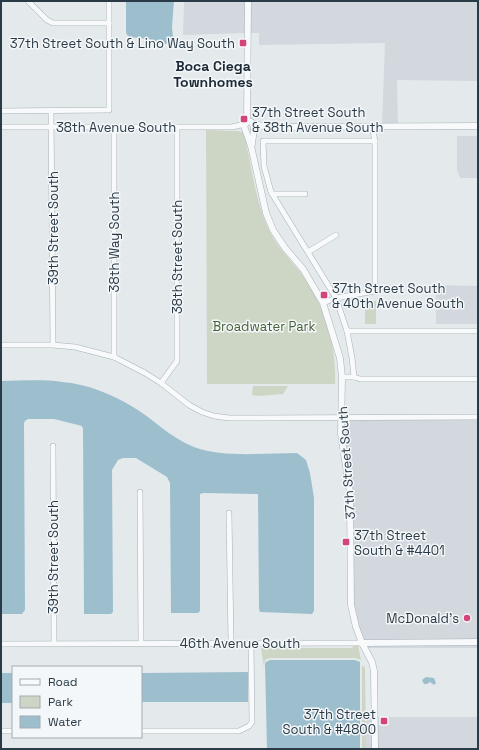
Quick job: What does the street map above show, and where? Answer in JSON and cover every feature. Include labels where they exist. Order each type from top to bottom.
[{"type":"street","points":[[28,1],[53,24],[109,23],[109,1]]},
{"type":"street","name":"37th Street South","points":[[248,1],[247,58],[249,126],[251,146],[261,197],[273,230],[285,248],[303,269],[323,303],[340,358],[342,377],[341,418],[343,450],[350,493],[351,605],[352,615],[362,643],[372,662],[374,671],[375,749]]},
{"type":"street","name":"38th Avenue South","points":[[1,111],[109,110],[109,23]]},
{"type":"street","name":"39th Street South","points":[[51,111],[53,345]]},
{"type":"street","points":[[323,303],[336,298],[375,290],[375,141],[372,126]]},
{"type":"street","name":"38th Avenue South","points":[[1,127],[478,126]]},
{"type":"street","name":"38th Way South","points":[[114,127],[114,357]]},
{"type":"street","name":"38th Street South","points":[[161,383],[176,361],[177,127]]},
{"type":"street","points":[[354,377],[347,331],[336,298],[272,194],[264,166],[263,141],[375,141]]},
{"type":"street","points":[[272,194],[305,194]]},
{"type":"street","points":[[308,252],[336,235]]},
{"type":"street","points":[[347,331],[478,331]]},
{"type":"street","points":[[1,345],[53,345],[75,347],[114,357],[145,372],[189,405],[214,416],[229,418],[478,417]]},
{"type":"street","points":[[342,377],[354,377],[360,379],[478,379]]},
{"type":"street","name":"39th Street South","points":[[53,446],[54,644]]},
{"type":"street","points":[[140,492],[140,643]]},
{"type":"street","points":[[229,513],[231,643]]},
{"type":"street","name":"46th Avenue South","points":[[1,644],[478,642]]},
{"type":"street","points":[[142,731],[239,730],[249,726],[252,722],[251,643]]},
{"type":"street","points":[[1,732],[12,731]]},
{"type":"shaded area","points":[[184,1],[246,1],[246,33],[183,35]]},
{"type":"shaded area","points":[[250,1],[478,1],[478,81],[397,80],[398,124],[382,124],[385,43],[259,45],[259,33],[251,33]]},
{"type":"shaded area","points":[[457,136],[478,136],[478,178],[460,178],[457,170]]},
{"type":"shaded area","points":[[436,285],[478,286],[478,324],[436,324]]},
{"type":"shaded area","points":[[344,420],[478,420],[478,640],[363,640],[354,615]]},
{"type":"shaded area","points":[[366,645],[478,645],[478,648],[368,648]]},
{"type":"shaded area","points":[[366,717],[373,717],[373,749],[366,749]]},
{"type":"shaded area","points":[[377,717],[478,717],[478,749],[377,749]]},
{"type":"green space","name":"Broadwater Park","points":[[206,130],[237,131],[242,132],[245,137],[255,187],[266,223],[279,246],[306,280],[319,304],[329,330],[334,356],[335,384],[207,384]]},
{"type":"green space","points":[[365,301],[376,301],[376,324],[365,324]]},
{"type":"green space","points":[[253,386],[288,386],[283,394],[258,396],[252,395]]},
{"type":"green space","points":[[354,645],[358,645],[361,660],[355,658],[270,658],[265,660],[264,667],[261,648],[352,648]]},
{"type":"green space","points":[[362,665],[365,668],[366,749],[362,749]]},
{"type":"water","points":[[126,1],[174,1],[172,27],[173,37],[166,44],[158,44],[155,41],[130,37],[127,35]]},
{"type":"water","points":[[1,381],[54,381],[81,385],[99,390],[133,407],[185,443],[205,450],[231,454],[297,453],[306,460],[310,473],[314,498],[314,611],[312,614],[260,612],[258,494],[203,493],[200,494],[200,611],[198,613],[171,613],[170,483],[167,477],[136,458],[123,458],[118,460],[112,470],[113,612],[111,614],[84,614],[83,429],[82,426],[54,419],[28,419],[24,423],[25,610],[22,614],[1,614]]},
{"type":"water","points":[[270,660],[355,660],[360,662],[360,749],[267,749],[265,664]]},
{"type":"water","points":[[248,672],[248,702],[142,702],[142,673]]},
{"type":"water","points":[[1,673],[12,673],[12,703],[1,703]]},
{"type":"water","points":[[426,677],[434,678],[436,683],[434,685],[430,682],[424,684],[422,680]]},
{"type":"place","name":"37th Street South & Lino Way South","points":[[243,43]]},
{"type":"place","name":"37th Street South & 38th Avenue South","points":[[244,119]]},
{"type":"place","name":"37th Street South & 40th Avenue South","points":[[324,295]]},
{"type":"place","name":"37th Street South & #4401","points":[[346,542]]},
{"type":"place","name":"McDonald's","points":[[467,618]]},
{"type":"place","name":"37th Street South & #4800","points":[[384,721]]},
{"type":"district","name":"Boca Ciega Townhomes","points":[[213,74]]}]
